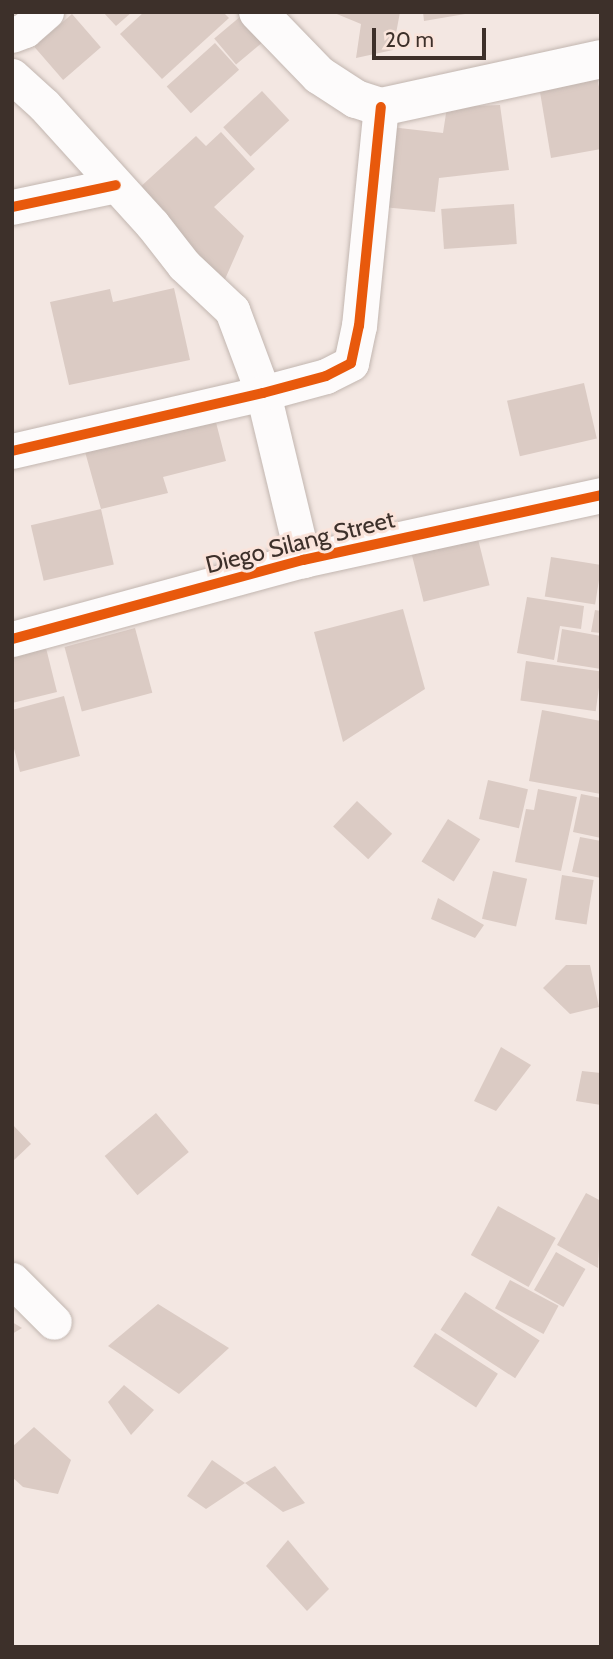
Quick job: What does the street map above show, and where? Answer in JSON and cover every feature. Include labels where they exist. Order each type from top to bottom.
[{"type":"street","points":[[12,35],[25,30],[46,12]]},
{"type":"street","points":[[258,12],[318,75],[356,99],[381,107],[601,59]]},
{"type":"street","points":[[12,76],[44,105],[184,265],[232,310],[263,393],[303,560]]},
{"type":"street","points":[[12,452],[263,393],[326,376],[351,363],[359,326],[381,107]]},
{"type":"street","points":[[12,206],[116,186]]},
{"type":"street","name":"Diego Silang Street","points":[[12,639],[303,560],[601,495]]},
{"type":"street","points":[[12,1280],[54,1322]]},
{"type":"building","points":[[103,12],[132,12],[116,26]]},
{"type":"building","points":[[144,12],[223,12],[229,18],[162,79],[120,34]]},
{"type":"building","points":[[332,12],[400,12],[393,50],[356,58],[361,24]]},
{"type":"building","points":[[423,12],[465,12],[465,14],[424,21]]},
{"type":"building","points":[[72,14],[101,47],[63,80],[34,47]]},
{"type":"building","points":[[241,16],[263,42],[236,65],[214,38]]},
{"type":"building","points":[[215,43],[239,70],[191,113],[167,86]]},
{"type":"building","points":[[597,76],[601,98],[601,149],[551,158],[539,86]]},
{"type":"building","points":[[262,91],[289,120],[251,156],[223,127]]},
{"type":"building","points":[[500,105],[509,170],[439,178],[435,212],[372,206],[382,126],[443,133],[447,107]]},
{"type":"building","points":[[221,132],[255,169],[214,207],[244,236],[222,286],[138,189],[196,136],[206,146]]},
{"type":"building","points":[[514,204],[517,244],[444,249],[441,209]]},
{"type":"building","points":[[174,288],[190,360],[69,385],[50,302],[110,289],[113,302]]},
{"type":"building","points":[[584,383],[597,439],[520,456],[507,401]]},
{"type":"building","points":[[212,407],[226,461],[163,477],[168,493],[101,509],[82,441]]},
{"type":"building","points":[[101,509],[114,565],[44,581],[31,525]]},
{"type":"building","points":[[476,531],[490,585],[424,602],[410,547]]},
{"type":"building","points":[[551,557],[601,565],[595,604],[545,597]]},
{"type":"building","points":[[527,597],[584,606],[581,629],[560,626],[554,660],[517,653]]},
{"type":"building","points":[[403,609],[425,689],[343,742],[314,632]]},
{"type":"building","points":[[595,610],[601,611],[601,633],[591,632]]},
{"type":"building","points":[[135,628],[152,693],[82,712],[64,647]]},
{"type":"building","points":[[562,629],[601,636],[601,669],[557,662]]},
{"type":"building","points":[[43,636],[57,692],[12,703],[12,643]]},
{"type":"building","points":[[526,661],[601,672],[596,711],[520,701]]},
{"type":"building","points":[[64,696],[80,756],[20,772],[12,741],[12,710]]},
{"type":"building","points":[[542,710],[601,721],[601,794],[529,781]]},
{"type":"building","points":[[488,780],[528,789],[519,828],[479,819]]},
{"type":"building","points":[[538,789],[577,797],[561,871],[515,862],[526,809],[534,810]]},
{"type":"building","points":[[581,794],[601,798],[601,838],[573,832]]},
{"type":"building","points":[[357,801],[392,834],[368,859],[333,827]]},
{"type":"building","points":[[448,819],[480,839],[454,882],[422,861]]},
{"type":"building","points":[[580,837],[601,841],[601,878],[572,872]]},
{"type":"building","points":[[493,871],[527,879],[516,927],[482,919]]},
{"type":"building","points":[[562,875],[594,880],[587,924],[555,919]]},
{"type":"building","points":[[438,898],[484,925],[475,938],[431,919]]},
{"type":"building","points":[[566,965],[590,965],[599,1007],[570,1014],[543,988]]},
{"type":"building","points":[[501,1047],[531,1065],[496,1111],[474,1101]]},
{"type":"building","points":[[582,1071],[601,1073],[601,1105],[576,1101]]},
{"type":"building","points":[[156,1113],[189,1152],[137,1195],[105,1156]]},
{"type":"building","points":[[12,1124],[31,1144],[12,1162]]},
{"type":"building","points":[[586,1193],[601,1201],[598,1268],[557,1245]]},
{"type":"building","points":[[498,1206],[556,1238],[529,1287],[471,1255]]},
{"type":"building","points":[[556,1252],[585,1269],[563,1307],[534,1290]]},
{"type":"building","points":[[510,1280],[559,1306],[544,1334],[495,1308]]},
{"type":"building","points":[[465,1292],[540,1340],[515,1378],[440,1330]]},
{"type":"building","points":[[158,1304],[229,1348],[179,1394],[108,1346]]},
{"type":"building","points":[[12,1322],[22,1328],[12,1334]]},
{"type":"building","points":[[435,1333],[498,1374],[476,1407],[413,1367]]},
{"type":"building","points":[[124,1385],[154,1410],[131,1435],[108,1402]]},
{"type":"building","points":[[34,1427],[71,1460],[58,1494],[23,1487],[12,1477],[12,1447]]},
{"type":"building","points":[[212,1460],[245,1483],[206,1509],[187,1496]]},
{"type":"building","points":[[275,1466],[305,1503],[283,1512],[245,1483]]},
{"type":"building","points":[[288,1540],[329,1589],[307,1611],[266,1566]]},
{"type":"cycle path","points":[[12,451],[263,393],[326,376],[351,363],[359,326],[381,107]]},
{"type":"cycle path","points":[[12,207],[116,185]]},
{"type":"cycle path","points":[[12,639],[303,560],[601,495]]}]
